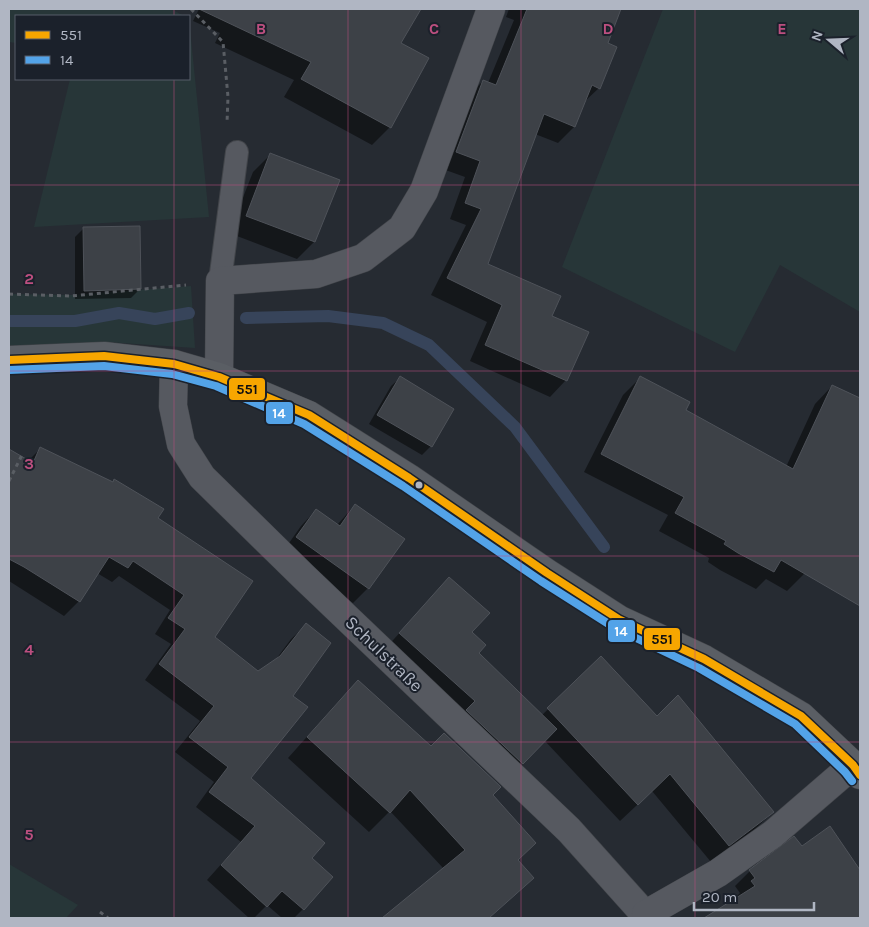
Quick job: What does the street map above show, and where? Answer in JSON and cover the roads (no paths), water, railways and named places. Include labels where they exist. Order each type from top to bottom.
[{"type":"street","points":[[219,365],[220,286],[316,274],[363,258],[402,228],[424,191],[491,9]]},
{"type":"street","points":[[9,360],[104,356],[174,364],[219,365],[309,415],[410,478],[547,573],[620,620],[704,659],[800,716],[857,770],[718,873],[647,916]]},
{"type":"street","name":"Schulstraße","points":[[174,364],[173,406],[181,444],[202,477],[302,576],[568,830],[647,916]]},
{"type":"lane","points":[[220,286],[237,152]]},
{"type":"waterway","points":[[9,321],[75,321],[119,313],[155,319],[189,313]]},
{"type":"waterway","points":[[246,318],[328,316],[383,323],[429,345],[515,427],[604,547]]}]
